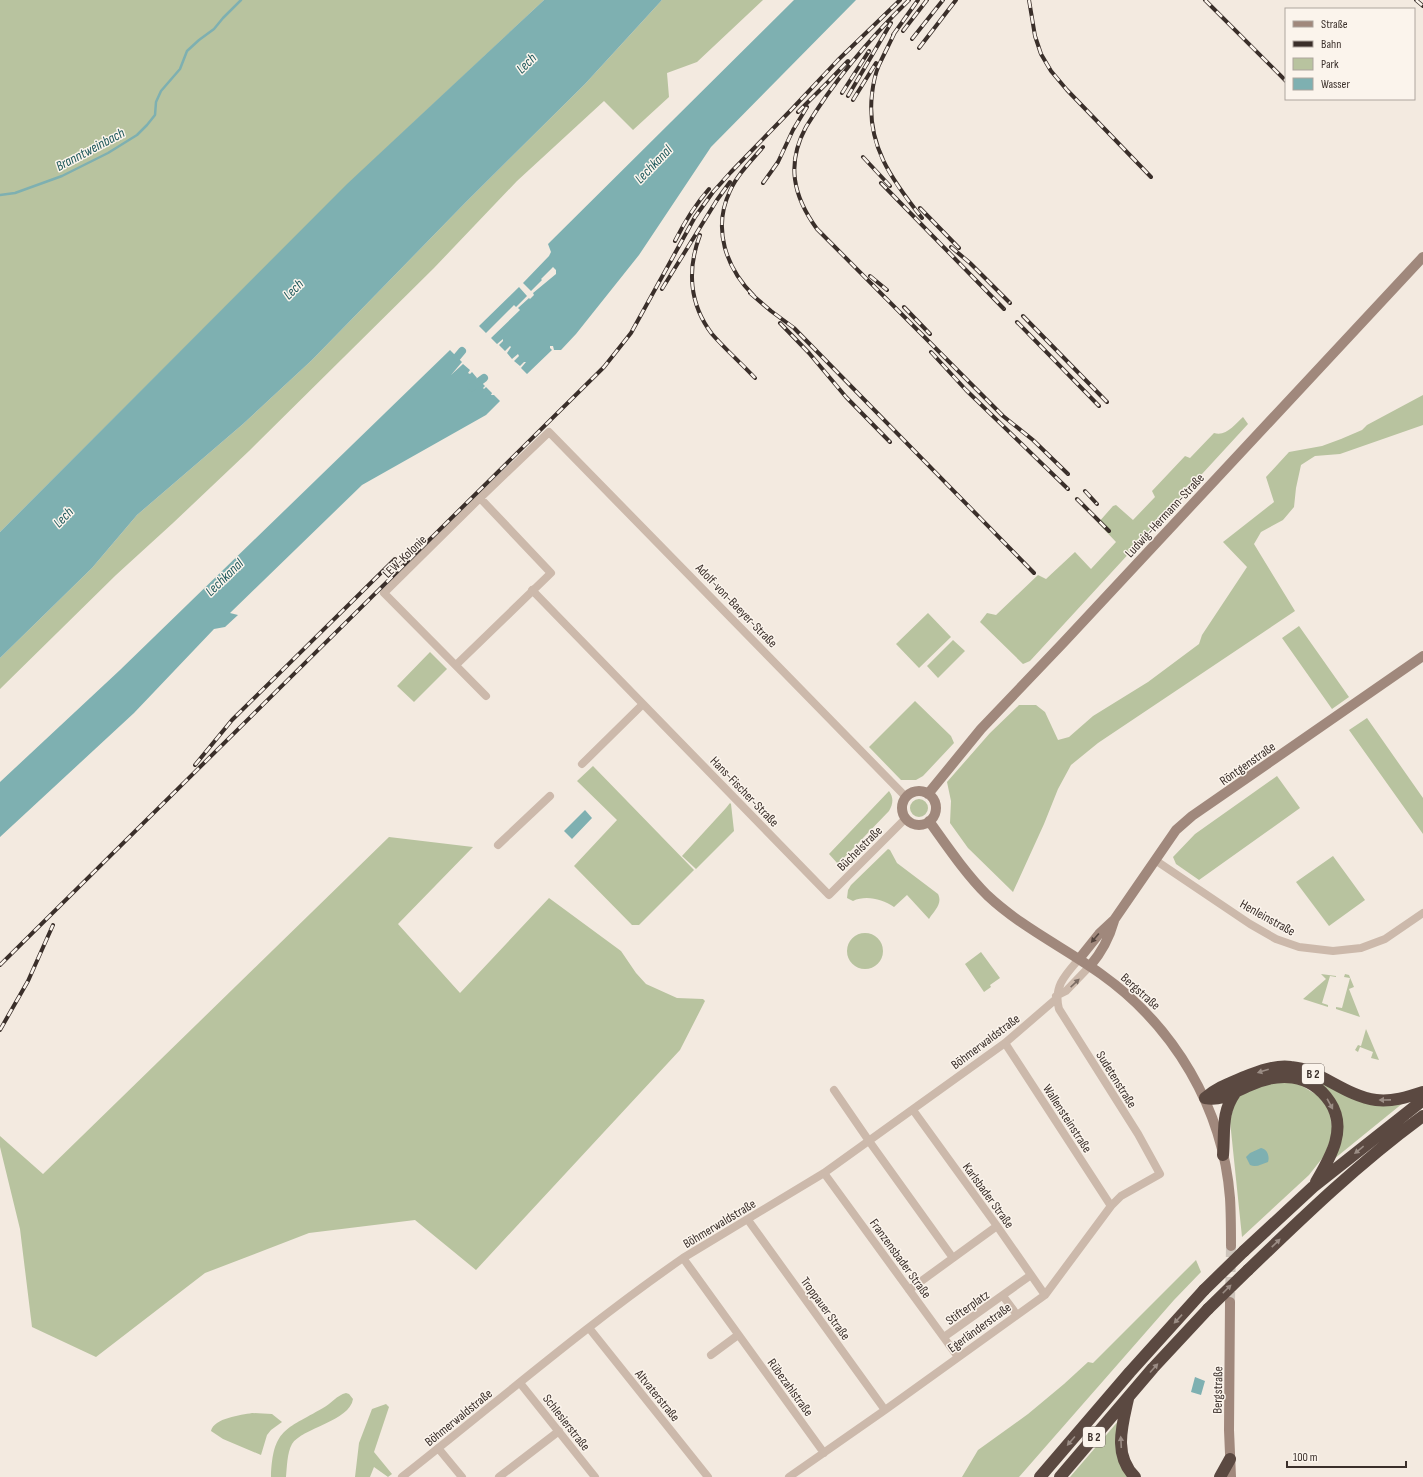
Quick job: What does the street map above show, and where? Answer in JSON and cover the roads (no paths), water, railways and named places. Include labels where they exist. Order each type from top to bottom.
[{"type":"highway","name":"B 2","points":[[1205,1098],[1218,1088],[1259,1071],[1276,1067],[1292,1066],[1308,1071],[1350,1093],[1375,1100],[1396,1100],[1423,1092]]},
{"type":"highway","name":"B 2","points":[[1205,1098],[1214,1100],[1222,1099],[1261,1081],[1279,1077],[1296,1078],[1315,1086],[1324,1094],[1332,1105],[1338,1126],[1337,1136],[1331,1155],[1313,1187]]},
{"type":"highway","points":[[1223,1155],[1224,1117],[1227,1105],[1235,1092]]},
{"type":"highway","name":"B 2","points":[[1040,1477],[1135,1366],[1204,1290],[1313,1187],[1423,1100]]},
{"type":"highway","name":"B 2","points":[[1060,1477],[1128,1397],[1208,1309],[1292,1226],[1345,1179],[1423,1116]]},
{"type":"highway","name":"B 2","points":[[1128,1397],[1120,1432],[1120,1445],[1127,1466],[1135,1477]]},
{"type":"highway","points":[[1220,1477],[1230,1459]]},
{"type":"street","name":"Ludwig-Hermann-Straße","points":[[928,794],[981,729],[1068,638],[1423,257]]},
{"type":"street","name":"LEW-Kolonie","points":[[486,696],[384,593],[549,432]]},
{"type":"street","name":"Adolf-von-Baeyer-Straße","points":[[549,432],[906,797]]},
{"type":"street","points":[[456,665],[551,573],[480,498]]},
{"type":"street","name":"Hans-Fischer-Straße","points":[[532,590],[829,895]]},
{"type":"street","name":"Röntgenstraße","points":[[1079,959],[1099,934],[1114,920],[1176,830],[1192,816],[1423,656]]},
{"type":"street","points":[[582,764],[643,704]]},
{"type":"street","points":[[918,791],[928,794],[932,798],[936,808],[935,814],[923,824],[912,823],[906,818],[902,810],[902,804],[906,797],[912,792],[918,791]]},
{"type":"street","points":[[498,845],[550,796]]},
{"type":"street","name":"Büchelstraße","points":[[829,895],[906,818]]},
{"type":"street","name":"Bergstraße","points":[[928,821],[971,877],[1008,913],[1090,966],[1126,993],[1161,1027],[1191,1072],[1205,1098],[1215,1127],[1223,1155],[1230,1197],[1231,1246]]},
{"type":"street","name":"Henleinstraße","points":[[1155,860],[1250,924],[1276,939],[1299,947],[1333,951],[1361,948],[1384,939],[1423,913]]},
{"type":"street","name":"Röntgenstraße","points":[[1090,966],[1100,954],[1109,938],[1114,920]]},
{"type":"street","points":[[1056,998],[1059,986],[1079,959]]},
{"type":"street","points":[[1056,998],[1066,991],[1090,966]]},
{"type":"street","name":"Böhmerwaldstraße","points":[[402,1477],[589,1328],[683,1258],[824,1174],[1004,1043],[1056,998]]},
{"type":"street","name":"Sudetenstraße","points":[[1056,998],[1059,1009],[1138,1134],[1160,1174]]},
{"type":"street","name":"Wallensteinstraße","points":[[1004,1043],[1111,1206]]},
{"type":"street","points":[[834,1090],[953,1258]]},
{"type":"street","name":"Karlsbader Straße","points":[[913,1110],[1045,1295]]},
{"type":"street","name":"Franzensbader Straße","points":[[824,1174],[958,1357]]},
{"type":"street","name":"Egerländerstraße","points":[[789,1477],[1045,1295],[1111,1206],[1121,1196],[1160,1174]]},
{"type":"street","name":"Troppauer Straße","points":[[748,1220],[885,1410]]},
{"type":"street","points":[[909,1290],[997,1226]]},
{"type":"street","name":"Rübezahlstraße","points":[[683,1258],[824,1453]]},
{"type":"street","name":"Stifterplatz","points":[[944,1337],[1031,1275]]},
{"type":"street","name":"Stifterplatz","points":[[1003,1296],[1017,1315]]},
{"type":"street","name":"Bergstraße","points":[[1230,1302],[1231,1477]]},
{"type":"street","name":"Altvaterstraße","points":[[589,1328],[708,1477]]},
{"type":"street","points":[[711,1355],[738,1335]]},
{"type":"street","name":"Schlesierstraße","points":[[520,1383],[595,1477]]},
{"type":"street","points":[[499,1477],[559,1431]]},
{"type":"street","points":[[438,1448],[462,1477]]},
{"type":"water","name":"Lech","points":[[544,0],[662,0],[585,84],[466,202],[312,360],[243,424],[137,515],[92,568],[0,658],[0,532],[347,184]]},
{"type":"water","points":[[794,0],[856,0],[711,147],[639,255],[576,334],[561,350],[554,350],[553,346],[550,346],[552,350],[527,374],[521,368],[526,362],[520,366],[514,361],[519,356],[518,354],[512,359],[507,353],[511,347],[510,346],[505,351],[499,345],[503,339],[497,344],[491,338],[520,310],[518,308],[534,295],[533,293],[556,274],[556,270],[553,267],[531,291],[523,283],[549,256],[551,252],[548,244]]},
{"type":"water","points":[[519,287],[527,296],[516,307],[514,305],[486,333],[479,326]]},
{"type":"water","points":[[450,350],[462,362],[451,375],[463,364],[470,370],[468,373],[470,374],[472,372],[477,378],[476,380],[479,380],[485,386],[483,388],[484,389],[486,387],[492,393],[491,395],[494,395],[500,401],[486,415],[362,485],[230,613],[238,615],[225,627],[214,629],[134,713],[0,837],[0,782],[120,670]]},
{"type":"water","points":[[585,810],[592,818],[572,839],[564,831]]},
{"type":"water","points":[[1261,1148],[1268,1153],[1268,1162],[1257,1166],[1250,1165],[1246,1157],[1250,1153]]},
{"type":"water","points":[[1195,1377],[1205,1381],[1201,1395],[1191,1392]]},
{"type":"waterway","name":"Branntweinbach","points":[[0,195],[15,193],[62,176],[108,153],[137,135],[155,115],[156,102],[161,91],[180,69],[187,51],[214,29],[241,0]]},
{"type":"waterway","points":[[457,357],[462,351]]},
{"type":"waterway","name":"Lechkanal","points":[[472,387],[484,378]]},
{"type":"tunnel","points":[[1230,1302],[1231,1246]]},
{"type":"railway","points":[[0,965],[604,367],[631,333],[695,217],[713,192],[838,60],[900,0]]},
{"type":"railway","points":[[909,0],[881,29],[841,76],[806,127],[796,154],[794,167],[795,180],[802,204],[817,229],[1003,416],[1033,440],[1068,474]]},
{"type":"railway","points":[[893,35],[918,0]]},
{"type":"railway","points":[[903,31],[927,0]]},
{"type":"railway","points":[[912,39],[943,0]]},
{"type":"railway","points":[[919,48],[956,0]]},
{"type":"railway","points":[[1029,0],[1035,36],[1041,54],[1051,71],[1067,90],[1151,177]]},
{"type":"railway","points":[[1205,0],[1285,80]]},
{"type":"railway","points":[[1416,0],[1423,6]]},
{"type":"railway","points":[[848,96],[891,23]]},
{"type":"railway","points":[[895,32],[879,65],[874,80],[871,112],[873,130],[877,146],[891,176],[922,218]]},
{"type":"railway","points":[[842,93],[869,51]]},
{"type":"railway","points":[[829,81],[848,61]]},
{"type":"railway","points":[[853,100],[876,63]]},
{"type":"railway","points":[[798,112],[832,78]]},
{"type":"railway","points":[[763,183],[778,162],[793,130],[807,107]]},
{"type":"railway","points":[[754,296],[744,285],[729,260],[722,234],[722,220],[725,205],[736,179],[763,147]]},
{"type":"railway","points":[[863,157],[890,186]]},
{"type":"railway","points":[[662,289],[717,200],[730,182]]},
{"type":"railway","points":[[881,183],[1004,309]]},
{"type":"railway","points":[[675,241],[690,214],[709,189]]},
{"type":"railway","points":[[920,208],[959,248]]},
{"type":"railway","points":[[700,235],[693,261],[692,273],[692,286],[699,311],[704,323],[712,334],[755,378]]},
{"type":"railway","points":[[951,247],[970,263],[1010,303]]},
{"type":"railway","points":[[870,276],[887,290]]},
{"type":"railway","points":[[750,293],[794,328],[1034,573]]},
{"type":"railway","points":[[904,307],[930,334]]},
{"type":"railway","points":[[1023,316],[1107,402]]},
{"type":"railway","points":[[1017,322],[1099,406]]},
{"type":"railway","points":[[780,323],[809,353],[846,397],[890,442]]},
{"type":"railway","points":[[931,352],[966,390],[1068,489]]},
{"type":"railway","points":[[1085,491],[1097,504]]},
{"type":"railway","points":[[1077,499],[1109,531]]},
{"type":"railway","points":[[195,765],[232,720],[395,559]]},
{"type":"railway","points":[[0,1030],[28,981],[53,925]]}]
